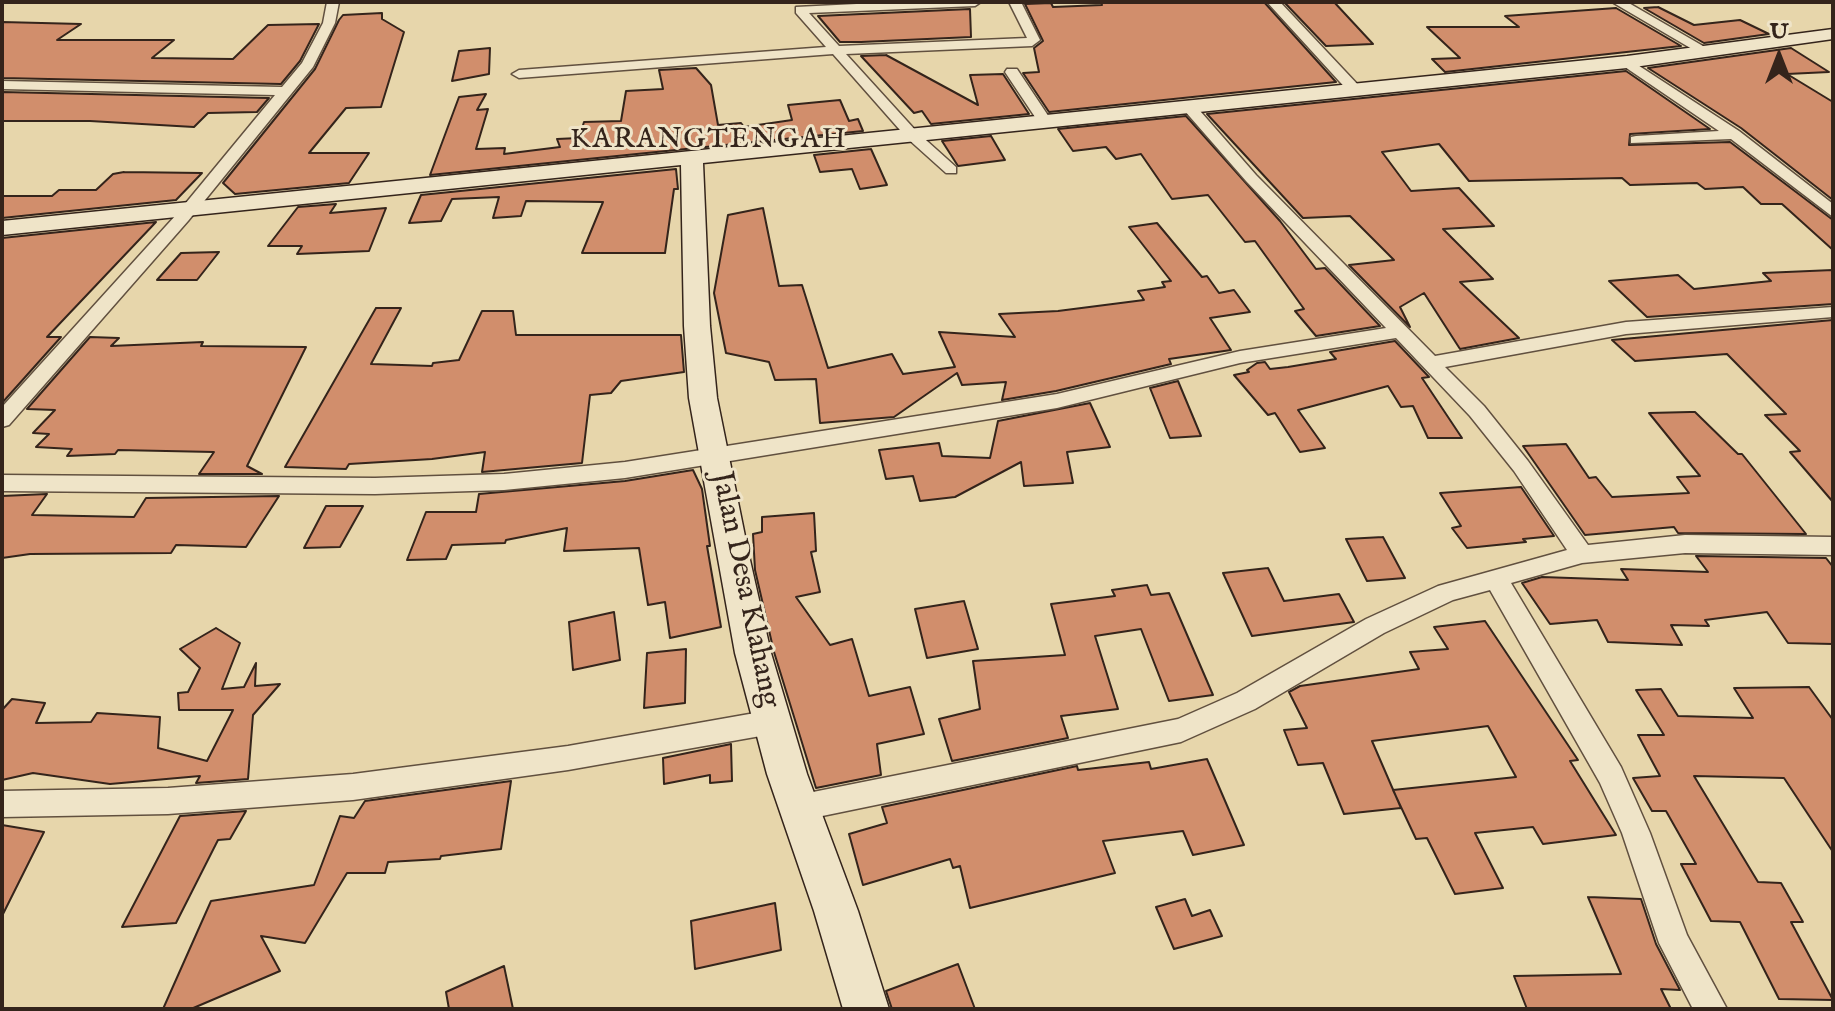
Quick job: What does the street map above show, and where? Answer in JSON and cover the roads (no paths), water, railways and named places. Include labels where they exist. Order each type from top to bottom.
[{"type":"street","points":[[5,412],[189,209],[308,64],[329,23],[333,2]]},
{"type":"street","points":[[951,170],[912,135],[800,10],[975,2]]},
{"type":"street","points":[[519,74],[838,50],[1032,42],[1034,40],[1015,2]]},
{"type":"street","points":[[1273,2],[1355,90]]},
{"type":"street","points":[[1618,2],[1709,53]]},
{"type":"street","points":[[2,228],[1627,62],[1833,34]]},
{"type":"street","points":[[1627,62],[1734,134],[1833,212]]},
{"type":"street","points":[[1012,72],[1044,120]]},
{"type":"street","points":[[2,85],[284,91]]},
{"type":"street","points":[[1189,107],[1251,178],[1432,363],[1521,466],[1582,554]]},
{"type":"street","points":[[1636,140],[1734,134]]},
{"type":"street","name":"Jalan Desa Klahang","points":[[692,157],[697,326],[703,398],[731,551],[772,722],[866,1009]]},
{"type":"street","points":[[1432,363],[1626,328],[1833,312]]},
{"type":"street","points":[[2,483],[375,486],[504,482],[625,470],[1057,401],[1240,357],[1400,332]]},
{"type":"street","points":[[798,808],[1181,730],[1246,701],[1375,626],[1446,593],[1582,554],[1685,544],[1833,546]]},
{"type":"street","points":[[1496,579],[1611,776],[1636,833],[1674,943],[1711,1009]]},
{"type":"street","points":[[2,804],[168,801],[353,787],[568,758],[772,722]]},
{"type":"district","name":"KARANGTENGAH","points":[[709,141]]}]
